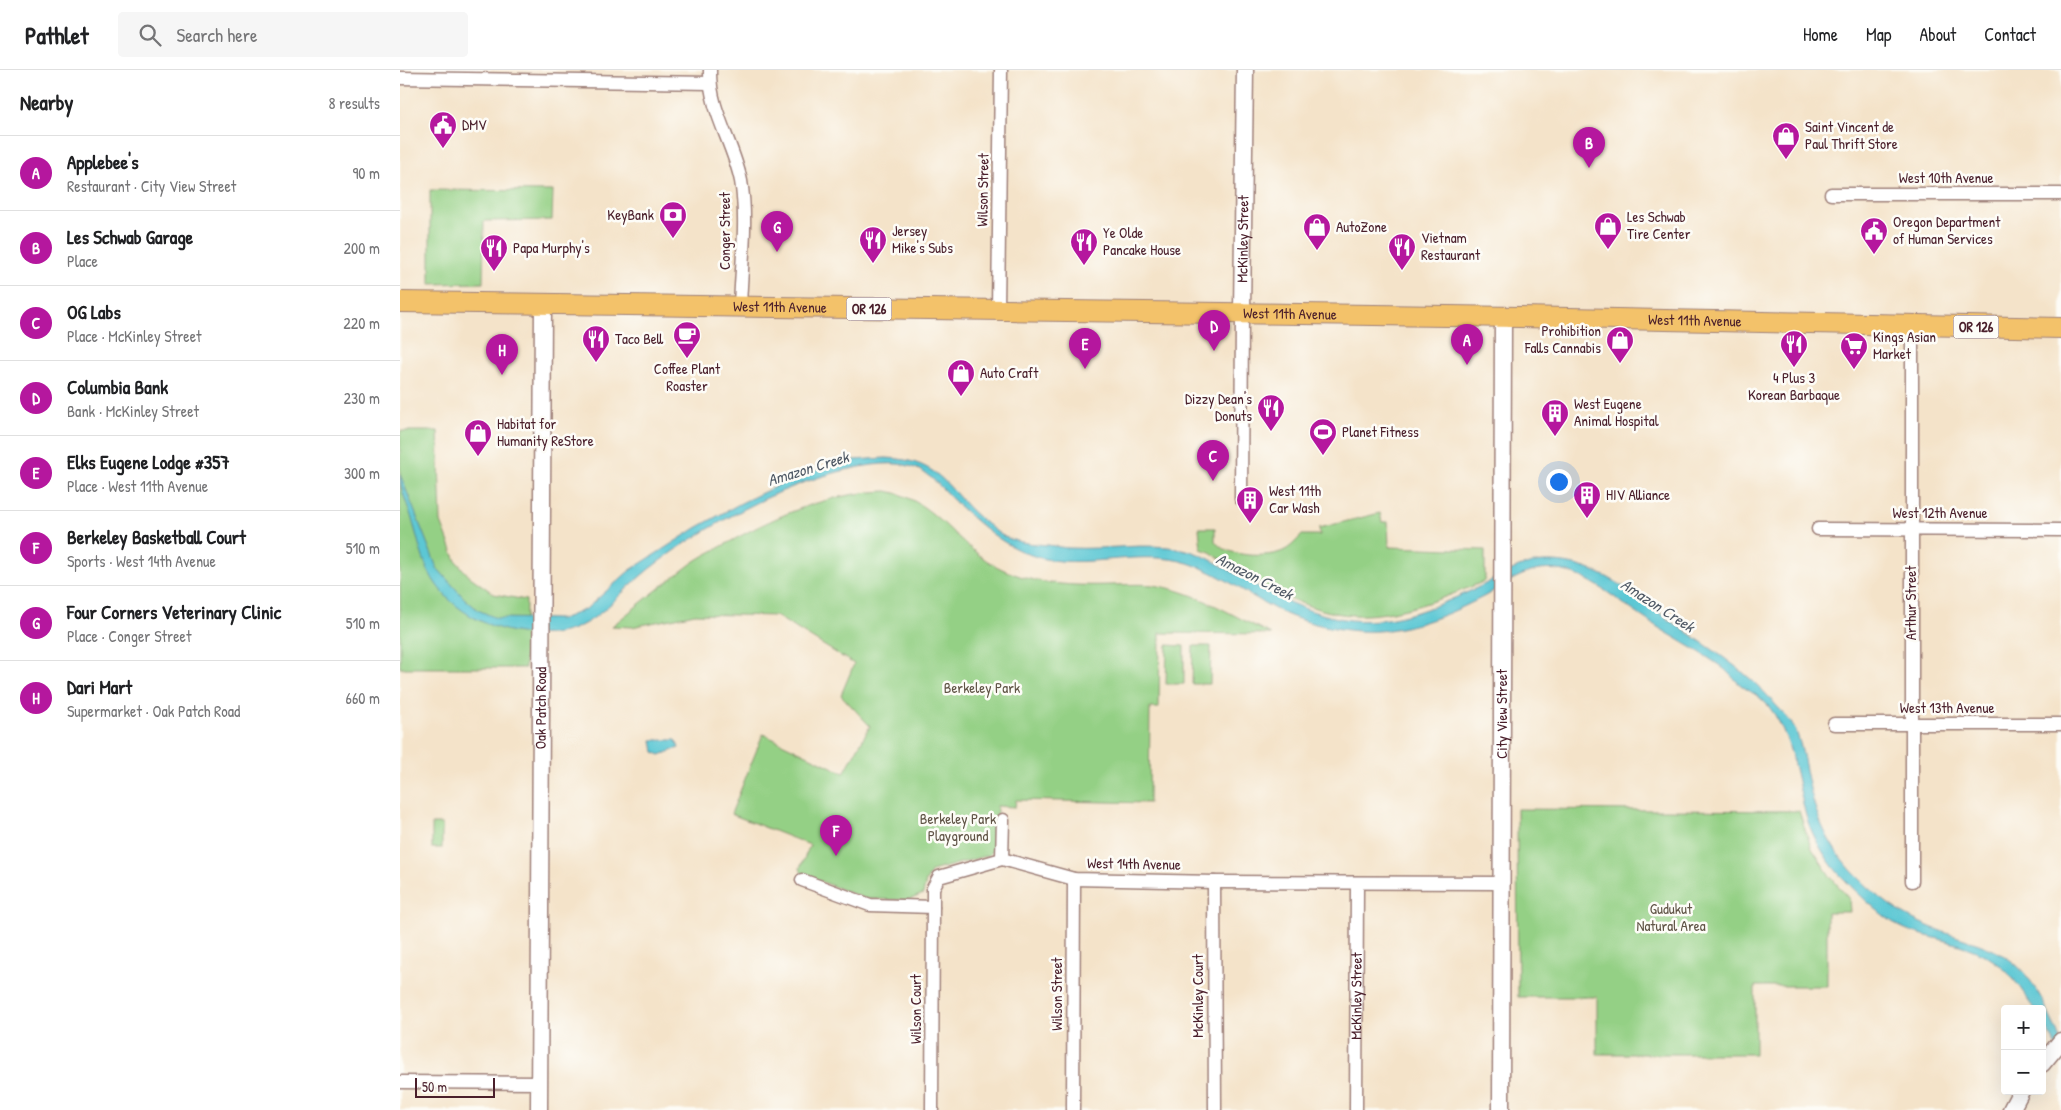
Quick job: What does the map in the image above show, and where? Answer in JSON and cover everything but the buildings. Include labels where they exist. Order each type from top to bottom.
[{"type":"main road","name":"West 11th Avenue","points":[[400,302],[1503,317],[2061,328]]},
{"type":"street","name":"Wilson Street","points":[[998,310],[1001,70]]},
{"type":"street","name":"McKinley Street","points":[[1241,499],[1245,70]]},
{"type":"street","points":[[400,78],[710,76]]},
{"type":"street","name":"Conger Street","points":[[710,76],[713,104],[736,162],[743,201],[740,308]]},
{"type":"street","name":"West 10th Avenue","points":[[1831,194],[2061,194]]},
{"type":"street","name":"Oak Patch Road","points":[[539,1110],[543,304]]},
{"type":"street","name":"City View Street","points":[[1501,1110],[1503,317]]},
{"type":"street","name":"Arthur Street","points":[[1912,326],[1912,881]]},
{"type":"street","name":"West 12th Avenue","points":[[1818,529],[2061,530]]},
{"type":"street","name":"West 13th Avenue","points":[[1834,724],[2061,724]]},
{"type":"street","points":[[802,880],[870,905],[932,907],[933,888],[939,877],[1002,859],[1003,820]]},
{"type":"street","name":"West 14th Avenue","points":[[1002,859],[1074,879],[1214,882],[1501,883]]},
{"type":"street","name":"Wilson Street","points":[[1073,1110],[1074,879]]},
{"type":"street","name":"McKinley Court","points":[[1214,882],[1215,1110]]},
{"type":"street","name":"McKinley Street","points":[[1356,1110],[1357,883]]},
{"type":"street","name":"Wilson Court","points":[[932,907],[932,1110]]},
{"type":"street","points":[[2046,1059],[2061,1041]]},
{"type":"street","points":[[400,1082],[539,1083]]},
{"type":"street","points":[[2011,1110],[2019,1095]]},
{"type":"green space","points":[[430,190],[553,191],[552,220],[484,221],[483,283],[430,284]]},
{"type":"green space","points":[[400,431],[438,431],[441,522],[456,561],[469,576],[494,594],[526,600],[525,668],[400,668]]},
{"type":"green space","name":"Berkeley Park","points":[[887,491],[904,496],[919,504],[933,514],[972,550],[1002,569],[1015,574],[1055,583],[1147,585],[1174,589],[1216,606],[1271,634],[1160,633],[1159,708],[1150,708],[1149,803],[1016,800],[1015,807],[997,806],[996,846],[989,855],[932,871],[926,881],[923,894],[909,900],[866,899],[802,874],[800,868],[810,845],[731,814],[763,734],[844,773],[870,726],[841,695],[854,664],[776,616],[695,614],[632,627],[612,626],[696,561],[745,533],[784,515],[824,501],[844,496]]},
{"type":"green space","points":[[1380,513],[1382,522],[1388,522],[1389,547],[1485,550],[1485,581],[1407,609],[1387,613],[1346,615],[1311,607],[1296,601],[1251,578],[1210,552],[1201,549],[1199,528],[1215,528],[1215,541],[1228,550],[1248,555],[1269,555],[1287,549],[1302,535],[1320,535],[1319,528]]},
{"type":"green space","points":[[1167,645],[1184,646],[1184,684],[1166,684]]},
{"type":"green space","points":[[1193,646],[1211,646],[1210,684],[1192,684]]},
{"type":"green space","name":"Gudukut Natural Area","points":[[1517,809],[1799,811],[1811,847],[1830,876],[1849,899],[1850,912],[1827,912],[1827,986],[1755,986],[1755,1054],[1597,1054],[1597,997],[1518,997]]},
{"type":"green space","points":[[432,824],[442,824],[442,848],[432,848]]},
{"type":"water","points":[[886,458],[906,460],[921,465],[944,480],[974,512],[996,531],[1010,539],[1067,548],[1154,546],[1191,551],[1208,558],[1285,600],[1311,611],[1338,618],[1368,621],[1401,617],[1433,607],[1512,570],[1533,563],[1566,563],[1588,569],[1608,578],[1627,589],[1740,670],[1788,718],[1795,729],[1801,746],[1812,798],[1821,824],[1834,848],[1851,870],[1875,893],[1904,914],[1943,932],[1980,944],[2010,960],[2023,972],[2036,989],[2044,1005],[2032,1005],[2005,970],[1985,955],[1972,949],[1902,927],[1867,902],[1833,867],[1818,844],[1807,819],[1786,737],[1770,708],[1759,697],[1742,686],[1722,667],[1709,658],[1651,623],[1599,587],[1571,573],[1546,570],[1525,574],[1485,596],[1440,617],[1408,627],[1375,631],[1340,629],[1288,615],[1226,580],[1188,563],[1171,559],[1153,558],[1063,561],[1033,556],[1013,547],[994,535],[967,513],[927,474],[905,465],[872,465],[820,477],[794,486],[744,509],[675,550],[646,572],[593,619],[566,632],[529,634],[514,632],[485,623],[471,616],[447,597],[429,572],[400,481],[400,474],[437,568],[464,598],[478,610],[496,618],[562,619],[586,609],[629,571],[696,528],[741,503],[787,481],[822,468],[853,460]]},
{"type":"water","points":[[652,740],[676,740],[679,748],[660,755],[654,752]]},
{"type":"water","points":[[2046,1008],[2057,1032],[2061,1053],[2046,1029]]},
{"type":"place","name":"DMV","points":[[443,149]]},
{"type":"place","name":"Saint Vincent de Paul Thrift Store","points":[[1786,160]]},
{"type":"place","name":"Les Schwab Garage","points":[[1589,168]]},
{"type":"place","name":"KeyBank","points":[[673,239]]},
{"type":"place","name":"Les Schwab Tire Center","points":[[1608,250]]},
{"type":"place","name":"AutoZone","points":[[1317,251]]},
{"type":"place","name":"Four Corners Veterinary Clinic","points":[[777,252]]},
{"type":"place","name":"Oregon Department of Human Services","points":[[1874,255]]},
{"type":"place","name":"Jersey Mike's Subs","points":[[873,264]]},
{"type":"place","name":"Ye Olde Pancake House","points":[[1084,266]]},
{"type":"place","name":"Vietnam Restaurant","points":[[1402,271]]},
{"type":"place","name":"Papa Murphy's","points":[[494,272]]},
{"type":"place","name":"Columbia Bank","points":[[1214,351]]},
{"type":"place","name":"Coffee Plant Roaster","points":[[687,359]]},
{"type":"place","name":"Taco Bell","points":[[596,363]]},
{"type":"place","name":"Prohibition Falls Cannabis","points":[[1620,364]]},
{"type":"place","name":"Applebee's","points":[[1467,365]]},
{"type":"place","name":"4 Plus 3 Korean Barbaque","points":[[1794,368]]},
{"type":"place","name":"Elks Eugene Lodge #357","points":[[1085,369]]},
{"type":"place","name":"Kings Asian Market","points":[[1854,370]]},
{"type":"place","name":"Dari Mart","points":[[502,375]]},
{"type":"place","name":"Auto Craft","points":[[961,397]]},
{"type":"place","name":"Dizzy Dean's Donuts","points":[[1271,432]]},
{"type":"place","name":"West Eugene Animal Hospital","points":[[1555,437]]},
{"type":"place","name":"Planet Fitness","points":[[1323,456]]},
{"type":"place","name":"Habitat for Humanity ReStore","points":[[478,457]]},
{"type":"place","name":"OG Labs","points":[[1213,481]]},
{"type":"place","name":"HIV Alliance","points":[[1587,519]]},
{"type":"place","name":"West 11th Car Wash","points":[[1250,524]]},
{"type":"place","name":"Berkeley Basketball Court","points":[[836,856]]},
{"type":"water label","name":"Amazon Creek","points":[[808,468]]},
{"type":"water label","name":"Amazon Creek","points":[[1255,576]]},
{"type":"water label","name":"Amazon Creek","points":[[1658,605]]},
{"type":"park label","name":"Berkeley Park Playground","points":[[958,828]]}]
